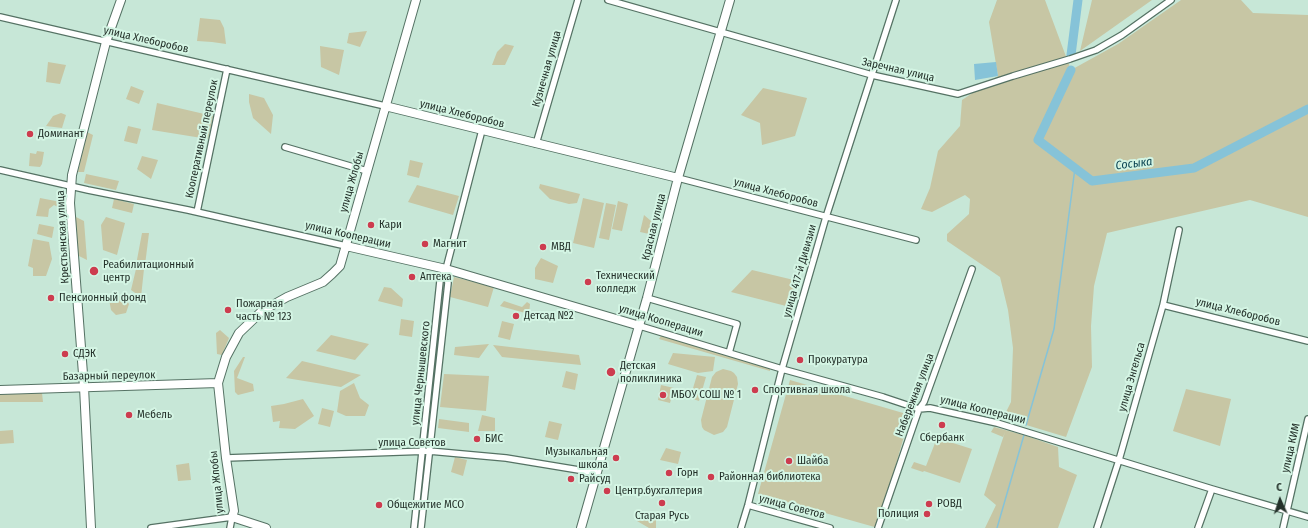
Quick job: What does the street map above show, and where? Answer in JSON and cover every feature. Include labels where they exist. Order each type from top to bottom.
[{"type":"street","name":"Крестьянская улица","points":[[91,528],[84,387],[70,203],[72,175],[106,42],[121,0]]},
{"type":"street","name":"улица Жлобы","points":[[230,528],[234,511],[226,458],[218,383],[226,357],[239,333],[262,311],[287,297],[322,282],[340,266],[416,0]]},
{"type":"street","name":"Кузнечная улица","points":[[536,144],[578,0]]},
{"type":"street","name":"Заречная улица","points":[[608,0],[872,75],[958,94],[1013,76],[1070,60],[1096,50],[1122,35],[1171,0]]},
{"type":"street","name":"Красная улица","points":[[581,528],[648,298],[678,178],[730,0]]},
{"type":"street","name":"улица 417-й Дивизии","points":[[741,528],[782,369],[826,217],[896,0]]},
{"type":"street","name":"улица Хлеборобов","points":[[0,17],[385,106],[678,178],[916,240]]},
{"type":"street","name":"Кооперативный переулок","points":[[197,212],[227,69]]},
{"type":"street","name":"улица Чернышевского","points":[[414,528],[440,282],[446,269],[482,130]]},
{"type":"street","points":[[285,147],[367,171]]},
{"type":"street","name":"улица Кооперации","points":[[0,170],[197,212],[446,269],[782,369],[857,389],[919,408],[930,408],[997,423],[1212,489],[1308,516]]},
{"type":"street","name":"улица Энгельса","points":[[1097,528],[1119,460],[1163,305],[1179,230]]},
{"type":"street","name":"улица Чернышевского","points":[[421,528],[448,283],[446,269]]},
{"type":"street","name":"Набережная улица","points":[[878,528],[919,408],[924,402],[972,269]]},
{"type":"street","points":[[648,298],[736,324],[729,353]]},
{"type":"street","name":"улица Хлеборобов","points":[[1163,305],[1308,341]]},
{"type":"street","name":"Базарный переулок","points":[[0,390],[166,386],[218,383]]},
{"type":"street","name":"улица КИМ","points":[[1283,528],[1308,419]]},
{"type":"street","name":"улица Советов","points":[[226,458],[429,451],[506,458],[597,473]]},
{"type":"street","points":[[1198,528],[1212,489]]},
{"type":"street","name":"улица Советов","points":[[748,505],[830,528]]},
{"type":"street","points":[[151,528],[232,517],[266,528]]},
{"type":"green space","points":[[997,0],[1045,0],[1071,70],[1118,44],[1181,0],[1241,0],[1253,13],[1308,15],[1308,217],[1250,200],[1107,233],[1094,286],[1091,326],[1092,367],[1066,437],[1003,418],[1011,402],[1013,348],[1008,310],[1000,277],[947,241],[947,234],[969,214],[970,199],[965,195],[932,212],[921,209],[930,188],[938,151],[960,126],[962,100],[998,76],[989,22]]},
{"type":"green space","points":[[1092,0],[1152,0],[1080,51]]},
{"type":"green space","points":[[200,18],[220,20],[224,28],[226,44],[197,41]]},
{"type":"green space","points":[[367,31],[360,47],[347,43],[349,33]]},
{"type":"green space","points":[[505,44],[514,46],[505,65],[492,65],[497,52]]},
{"type":"green space","points":[[320,46],[344,50],[339,75],[321,67]]},
{"type":"green space","points":[[48,62],[66,65],[60,84],[46,82]]},
{"type":"green space","points":[[131,86],[144,91],[139,104],[126,99]]},
{"type":"green space","points":[[763,88],[807,98],[795,136],[762,145],[760,123],[741,115]]},
{"type":"green space","points":[[249,94],[264,98],[273,115],[271,134],[253,118],[249,102]]},
{"type":"green space","points":[[157,103],[213,116],[208,139],[152,130]]},
{"type":"green space","points":[[61,113],[66,115],[62,128],[46,126],[53,116]]},
{"type":"green space","points":[[128,126],[141,129],[137,144],[124,141]]},
{"type":"green space","points":[[87,132],[93,135],[84,172],[78,172]]},
{"type":"green space","points":[[37,151],[44,152],[42,164],[40,167],[29,166],[30,153],[36,154]]},
{"type":"green space","points":[[142,156],[158,160],[151,179],[137,169]]},
{"type":"green space","points":[[410,160],[423,163],[419,178],[407,175]]},
{"type":"green space","points":[[86,174],[119,181],[116,190],[84,183]]},
{"type":"green space","points":[[540,184],[580,194],[577,203],[569,204],[550,199],[539,188]]},
{"type":"green space","points":[[417,185],[459,196],[453,215],[408,202]]},
{"type":"green space","points":[[40,198],[66,203],[67,212],[54,205],[49,209],[48,217],[36,216]]},
{"type":"green space","points":[[583,198],[604,203],[594,248],[573,243]]},
{"type":"green space","points":[[114,199],[134,204],[132,213],[112,208]]},
{"type":"green space","points":[[618,201],[628,204],[622,231],[612,229]]},
{"type":"green space","points":[[606,203],[616,205],[609,240],[599,238]]},
{"type":"green space","points":[[644,215],[657,226],[654,235],[640,232]]},
{"type":"green space","points":[[74,216],[84,221],[87,260],[77,255]]},
{"type":"green space","points":[[106,217],[125,223],[117,255],[103,250],[101,225]]},
{"type":"green space","points":[[39,224],[54,227],[52,238],[37,234]]},
{"type":"green space","points":[[142,233],[149,233],[145,265],[136,265]]},
{"type":"green space","points":[[33,239],[49,242],[52,259],[46,276],[33,276],[33,268],[28,266]]},
{"type":"green space","points":[[541,258],[558,266],[553,283],[535,279],[535,268]]},
{"type":"green space","points":[[136,269],[144,269],[141,297],[131,290]]},
{"type":"green space","points":[[752,270],[798,281],[794,308],[731,292]]},
{"type":"green space","points":[[454,277],[494,287],[488,307],[450,297]]},
{"type":"green space","points":[[384,287],[391,288],[403,299],[402,307],[378,301]]},
{"type":"green space","points":[[108,294],[124,297],[129,304],[126,313],[116,315],[111,310]]},
{"type":"green space","points":[[504,301],[522,307],[527,302],[530,304],[529,314],[500,306]]},
{"type":"green space","points":[[401,319],[414,321],[412,337],[399,335]]},
{"type":"green space","points":[[502,321],[514,324],[510,340],[498,337]]},
{"type":"green space","points":[[220,330],[229,338],[222,355],[217,354],[216,333]]},
{"type":"green space","points":[[662,334],[770,367],[770,371],[659,339]]},
{"type":"green space","points":[[331,335],[369,344],[355,360],[316,351]]},
{"type":"green space","points":[[489,344],[479,358],[454,355],[455,347]]},
{"type":"green space","points":[[493,345],[579,355],[581,365],[502,357]]},
{"type":"green space","points":[[673,353],[715,357],[713,371],[698,373],[668,364]]},
{"type":"green space","points":[[243,357],[245,357],[237,378],[253,384],[254,391],[238,395],[235,392],[234,371]]},
{"type":"green space","points":[[302,361],[361,375],[341,387],[286,378]]},
{"type":"green space","points":[[723,369],[734,373],[737,377],[738,384],[727,427],[723,432],[714,435],[704,430],[701,420],[712,377],[716,372]]},
{"type":"green space","points":[[566,371],[578,374],[575,390],[562,387]]},
{"type":"green space","points":[[444,374],[489,376],[486,411],[440,407]]},
{"type":"green space","points":[[697,375],[706,377],[699,401],[690,398]]},
{"type":"green space","points":[[790,380],[910,415],[878,528],[758,494]]},
{"type":"green space","points":[[354,383],[360,398],[369,405],[365,416],[346,416],[337,412],[340,391]]},
{"type":"green space","points":[[661,385],[674,388],[670,403],[658,400]]},
{"type":"green space","points":[[1186,389],[1231,399],[1220,446],[1173,431]]},
{"type":"green space","points":[[42,393],[43,402],[0,402],[0,394]]},
{"type":"green space","points":[[303,399],[314,416],[295,429],[279,428],[280,421],[273,422],[271,406]]},
{"type":"green space","points":[[322,408],[334,411],[330,427],[318,424]]},
{"type":"green space","points":[[482,415],[495,418],[495,431],[478,431]]},
{"type":"green space","points":[[439,419],[469,423],[469,432],[438,428]]},
{"type":"green space","points":[[549,421],[562,424],[558,440],[545,437]]},
{"type":"green space","points":[[994,427],[1027,436],[1058,447],[1059,467],[1077,475],[1058,528],[985,528],[996,505],[984,495],[1005,432],[1003,437],[991,432]]},
{"type":"green space","points":[[13,430],[14,443],[0,444],[0,431]]},
{"type":"green space","points":[[937,438],[972,449],[960,483],[911,468],[914,462],[926,466]]},
{"type":"green space","points":[[666,448],[681,452],[678,464],[660,460]]},
{"type":"green space","points":[[455,457],[467,460],[463,476],[451,472]]},
{"type":"green space","points":[[189,463],[191,480],[178,481],[176,465]]},
{"type":"green space","points":[[643,514],[656,517],[656,528],[649,528],[637,521]]},
{"type":"water","points":[[996,62],[998,76],[975,80],[974,64]]},
{"type":"waterway","name":"Сосыка","points":[[1071,55],[1078,0]]},
{"type":"waterway","name":"Сосыка","points":[[1071,70],[1038,140],[1092,181],[1194,168],[1308,109]]},
{"type":"waterway","points":[[1026,425],[1054,329],[1075,168]]},
{"type":"waterway","points":[[997,528],[1024,435]]},
{"type":"place","name":"Доминант","points":[[30,134]]},
{"type":"place","name":"Кари","points":[[371,225]]},
{"type":"place","name":"Магнит","points":[[425,244]]},
{"type":"place","name":"МВД","points":[[543,247]]},
{"type":"place","name":"Реабилитационный центр","points":[[94,271]]},
{"type":"place","name":"Аптека","points":[[412,277]]},
{"type":"place","name":"Технический колледж","points":[[588,282]]},
{"type":"place","name":"Пенсионный фонд","points":[[51,298]]},
{"type":"place","name":"Пожарная часть № 123","points":[[228,310]]},
{"type":"place","name":"Детсад №2","points":[[516,316]]},
{"type":"place","name":"СДЭК","points":[[65,354]]},
{"type":"place","name":"Прокуратура","points":[[800,360]]},
{"type":"place","name":"Детская поликлиника","points":[[611,372]]},
{"type":"place","name":"Спортивная школа","points":[[755,390]]},
{"type":"place","name":"МБОУ СОШ № 1","points":[[663,395]]},
{"type":"place","name":"Мебель","points":[[129,415]]},
{"type":"place","name":"Сбербанк","points":[[942,425]]},
{"type":"place","name":"БИС","points":[[477,439]]},
{"type":"place","name":"Музыкальная школа","points":[[616,458]]},
{"type":"place","name":"Шайба","points":[[789,461]]},
{"type":"place","name":"Горн","points":[[669,473]]},
{"type":"place","name":"Районная библиотека","points":[[711,477]]},
{"type":"place","name":"Райсуд","points":[[571,479]]},
{"type":"place","name":"Центр.бухгалтерия","points":[[607,491]]},
{"type":"place","name":"Старая Русь","points":[[662,503]]},
{"type":"place","name":"РОВД","points":[[929,504]]},
{"type":"place","name":"Общежитие МСО","points":[[379,505]]},
{"type":"place","name":"Полиция","points":[[927,514]]}]
